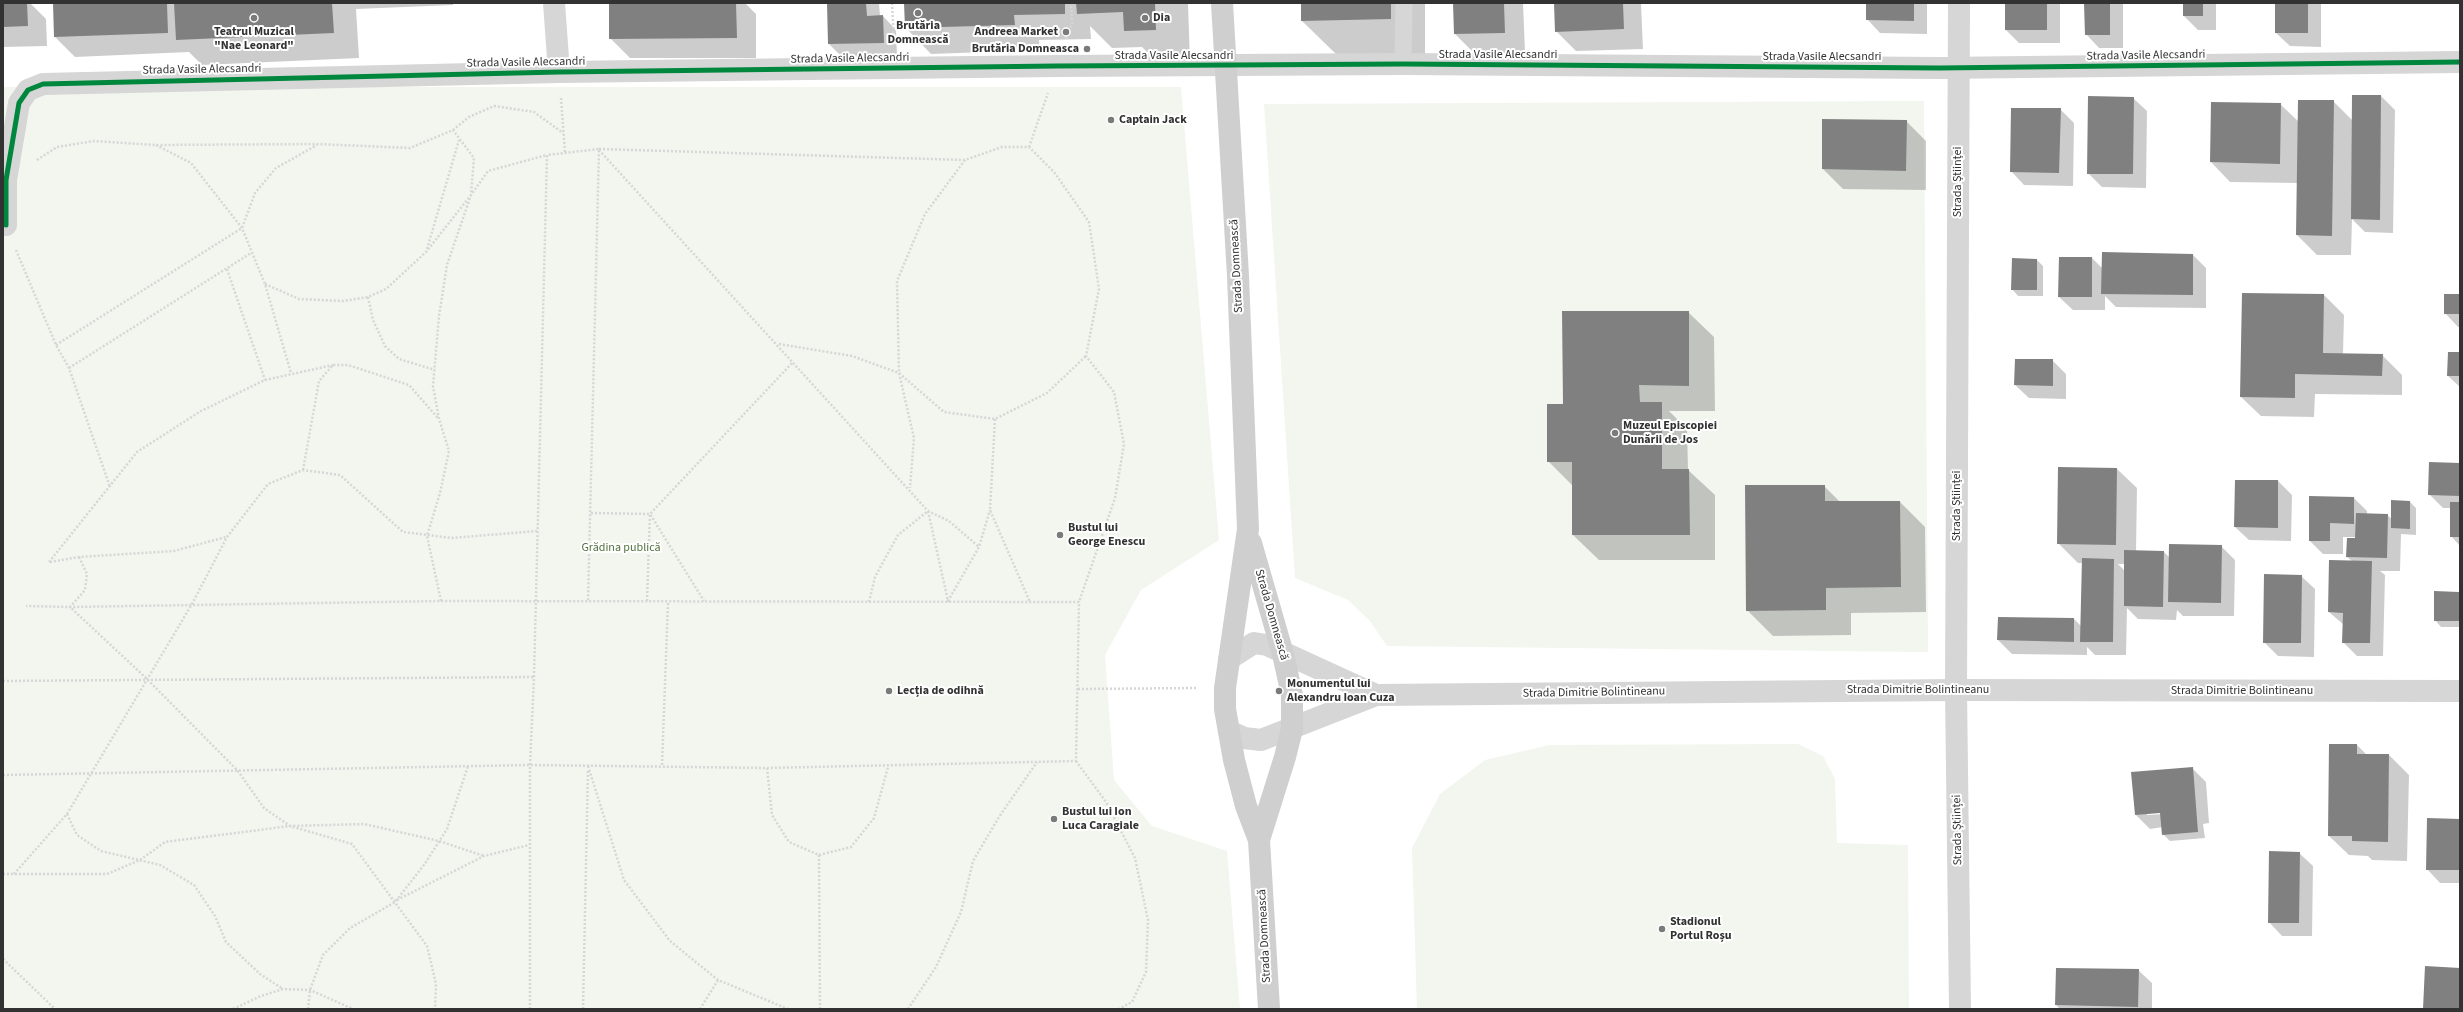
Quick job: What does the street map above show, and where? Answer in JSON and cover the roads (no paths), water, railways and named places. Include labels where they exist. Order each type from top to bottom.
[{"type":"main road","name":"Strada Domnească","points":[[1222,3],[1227,66],[1248,529],[1258,572],[1283,654],[1292,695],[1292,729],[1274,796],[1259,840]]},
{"type":"main road","name":"Strada Domnească","points":[[1248,529],[1225,688],[1229,731],[1246,806],[1259,840],[1270,1009]]},
{"type":"street","points":[[554,3],[559,72]]},
{"type":"street","name":"Strada Științei","points":[[1959,3],[1956,690],[1960,1009]]},
{"type":"street","name":"Strada Vasile Alecsandri","points":[[6,225],[6,180],[20,103],[28,90],[43,84],[559,72],[1057,66],[1404,64],[1958,68],[2460,62]]},
{"type":"street","name":"Strada Dimitrie Bolintineanu","points":[[1229,659],[1244,647],[1254,643],[1267,645],[1283,654],[1376,695]]},
{"type":"street","name":"Strada Dimitrie Bolintineanu","points":[[1229,731],[1244,738],[1260,740],[1292,729],[1376,695],[1956,690],[2460,692]]},
{"type":"lane","points":[[1404,3],[1404,64]]},
{"type":"place","name":"Brutăria Domnească","points":[[918,13]]},
{"type":"place","name":"Teatrul Muzical \"Nae Leonard\"","points":[[254,18]]},
{"type":"place","name":"Dia","points":[[1145,18]]},
{"type":"place","name":"Andreea Market","points":[[1066,32]]},
{"type":"place","name":"Brutăria Domneasca","points":[[1087,49]]},
{"type":"place","name":"Captain Jack","points":[[1111,120]]},
{"type":"place","name":"Muzeul Episcopiei Dunării de Jos","points":[[1615,433]]},
{"type":"place","name":"Bustul lui George Enescu","points":[[1060,535]]},
{"type":"place","name":"Lecția de odihnă","points":[[889,691]]},
{"type":"place","name":"Monumentul lui Alexandru Ioan Cuza","points":[[1279,691]]},
{"type":"place","name":"Bustul lui Ion Luca Caragiale","points":[[1054,819]]},
{"type":"place","name":"Stadionul Portul Roșu","points":[[1662,929]]},
{"type":"park label","name":"Grădina publică","points":[[621,548]]}]
